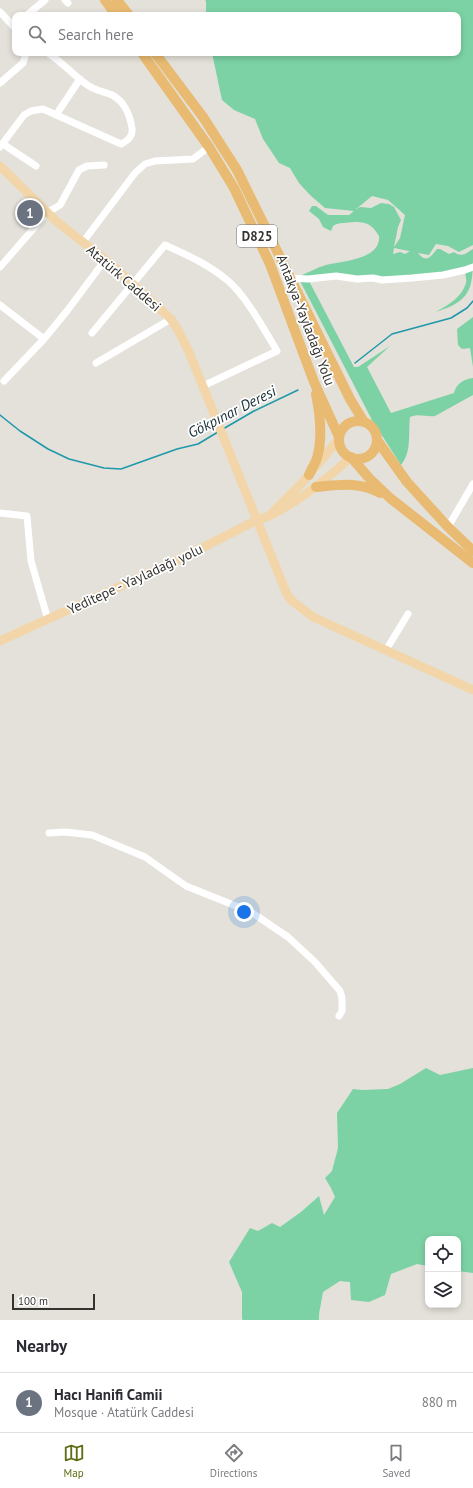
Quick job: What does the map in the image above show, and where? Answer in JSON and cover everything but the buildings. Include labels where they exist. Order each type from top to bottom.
[{"type":"highway","points":[[105,0],[114,12]]},
{"type":"highway","points":[[117,0],[126,12]]},
{"type":"highway","name":"Antakya-Yayladağı Yolu","points":[[144,56],[209,146],[226,174],[270,264],[314,382],[339,438]]},
{"type":"highway","name":"Antakya-Yayladağı Yolu","points":[[157,56],[203,117],[229,156],[246,187],[350,399],[364,422]]},
{"type":"highway","points":[[308,475],[316,458],[319,444],[319,412],[314,382]]},
{"type":"highway","points":[[377,440],[375,449],[368,456],[358,459],[344,453],[341,448],[339,438],[344,427],[353,421],[364,422],[374,429],[377,440],[407,482],[448,527],[473,551]]},
{"type":"highway","points":[[351,457],[369,478],[390,498],[473,563]]},
{"type":"highway","points":[[316,487],[353,484],[374,489],[390,498]]},
{"type":"main road","name":"Atatürk Caddesi","points":[[0,166],[56,221],[105,260],[171,319],[187,346],[228,445],[278,573],[291,600],[313,617],[473,690]]},
{"type":"main road","name":"Yeditepe - Yayladağı yolu","points":[[269,516],[308,475],[339,438]]},
{"type":"main road","name":"Yeditepe - Yayladağı yolu","points":[[0,641],[180,559],[257,520],[289,506],[316,487],[351,457]]},
{"type":"street","points":[[30,12],[46,0]]},
{"type":"street","points":[[0,12],[12,24]]},
{"type":"street","points":[[0,83],[23,63],[24,56]]},
{"type":"street","points":[[36,166],[1,146],[24,115],[31,111],[43,109],[121,144],[131,136],[132,131],[130,117],[124,106],[112,95],[96,91],[52,56]]},
{"type":"street","points":[[56,115],[80,79]]},
{"type":"street","points":[[83,242],[125,185],[145,164],[168,160],[193,159],[209,146]]},
{"type":"street","points":[[0,267],[48,212],[60,205],[79,170],[87,166],[104,166]]},
{"type":"street","points":[[92,333],[165,245],[198,259],[228,280],[241,295],[277,351],[203,386]]},
{"type":"street","points":[[4,381],[44,339],[105,260]]},
{"type":"street","points":[[290,278],[308,279],[336,276],[357,279],[373,278],[382,280],[443,275],[473,267]]},
{"type":"street","points":[[0,305],[44,339]]},
{"type":"street","points":[[96,363],[171,319]]},
{"type":"street","points":[[448,527],[473,484]]},
{"type":"street","points":[[0,513],[27,516],[30,561],[48,620]]},
{"type":"street","points":[[386,650],[408,614]]},
{"type":"street","points":[[49,832],[92,835],[146,857],[186,886],[251,912],[288,938],[315,962],[340,991],[342,998],[342,1011],[339,1016]]},
{"type":"green space","points":[[205,0],[473,0],[473,245],[459,252],[448,246],[436,244],[429,255],[418,253],[424,258],[429,258],[437,249],[449,254],[454,252],[462,255],[473,249],[471,283],[468,291],[457,303],[436,312],[450,303],[464,288],[466,282],[465,271],[443,275],[308,279],[354,367],[358,367],[390,346],[367,367],[391,413],[454,393],[461,382],[473,378],[473,395],[435,416],[416,415],[410,417],[407,454],[401,465],[372,420],[298,277],[326,265],[367,255],[374,250],[378,244],[379,236],[372,227],[361,222],[338,224],[333,226],[331,231],[323,227],[319,219],[309,211],[312,206],[316,206],[328,215],[349,215],[354,211],[325,208],[299,183],[290,168],[279,163],[263,139],[255,119],[234,110],[222,100],[213,56],[461,56],[461,12],[206,12]],"holes":[[[372,196],[388,200],[405,215],[400,238],[394,247],[401,220],[394,207],[389,204],[381,203],[371,208],[360,207],[355,210]],[[394,248],[409,251],[405,254],[400,252],[393,254]]]},
{"type":"green space","points":[[473,317],[473,367],[470,348],[462,349],[458,345],[457,329]]},
{"type":"green space","points":[[426,1068],[440,1075],[473,1068],[473,1273],[461,1271],[461,1236],[425,1236],[425,1265],[417,1264],[391,1274],[385,1295],[369,1302],[351,1300],[350,1282],[340,1281],[323,1292],[319,1320],[243,1320],[242,1292],[229,1262],[250,1228],[258,1231],[272,1223],[280,1227],[301,1212],[319,1196],[324,1215],[335,1197],[325,1178],[332,1171],[338,1148],[337,1113],[353,1089],[388,1089],[400,1084]]},
{"type":"waterway","name":"Gökpınar Deresi","points":[[355,363],[392,334],[451,318],[467,308],[473,301]]},
{"type":"waterway","name":"Gökpınar Deresi","points":[[223,429],[254,411],[298,390]]},
{"type":"waterway","name":"Gökpınar Deresi","points":[[0,415],[20,431],[48,449],[69,459],[104,468],[121,469],[177,449],[198,444],[218,432]]},
{"type":"place","name":"Hacı Hanifi Camii","points":[[30,213]]}]
